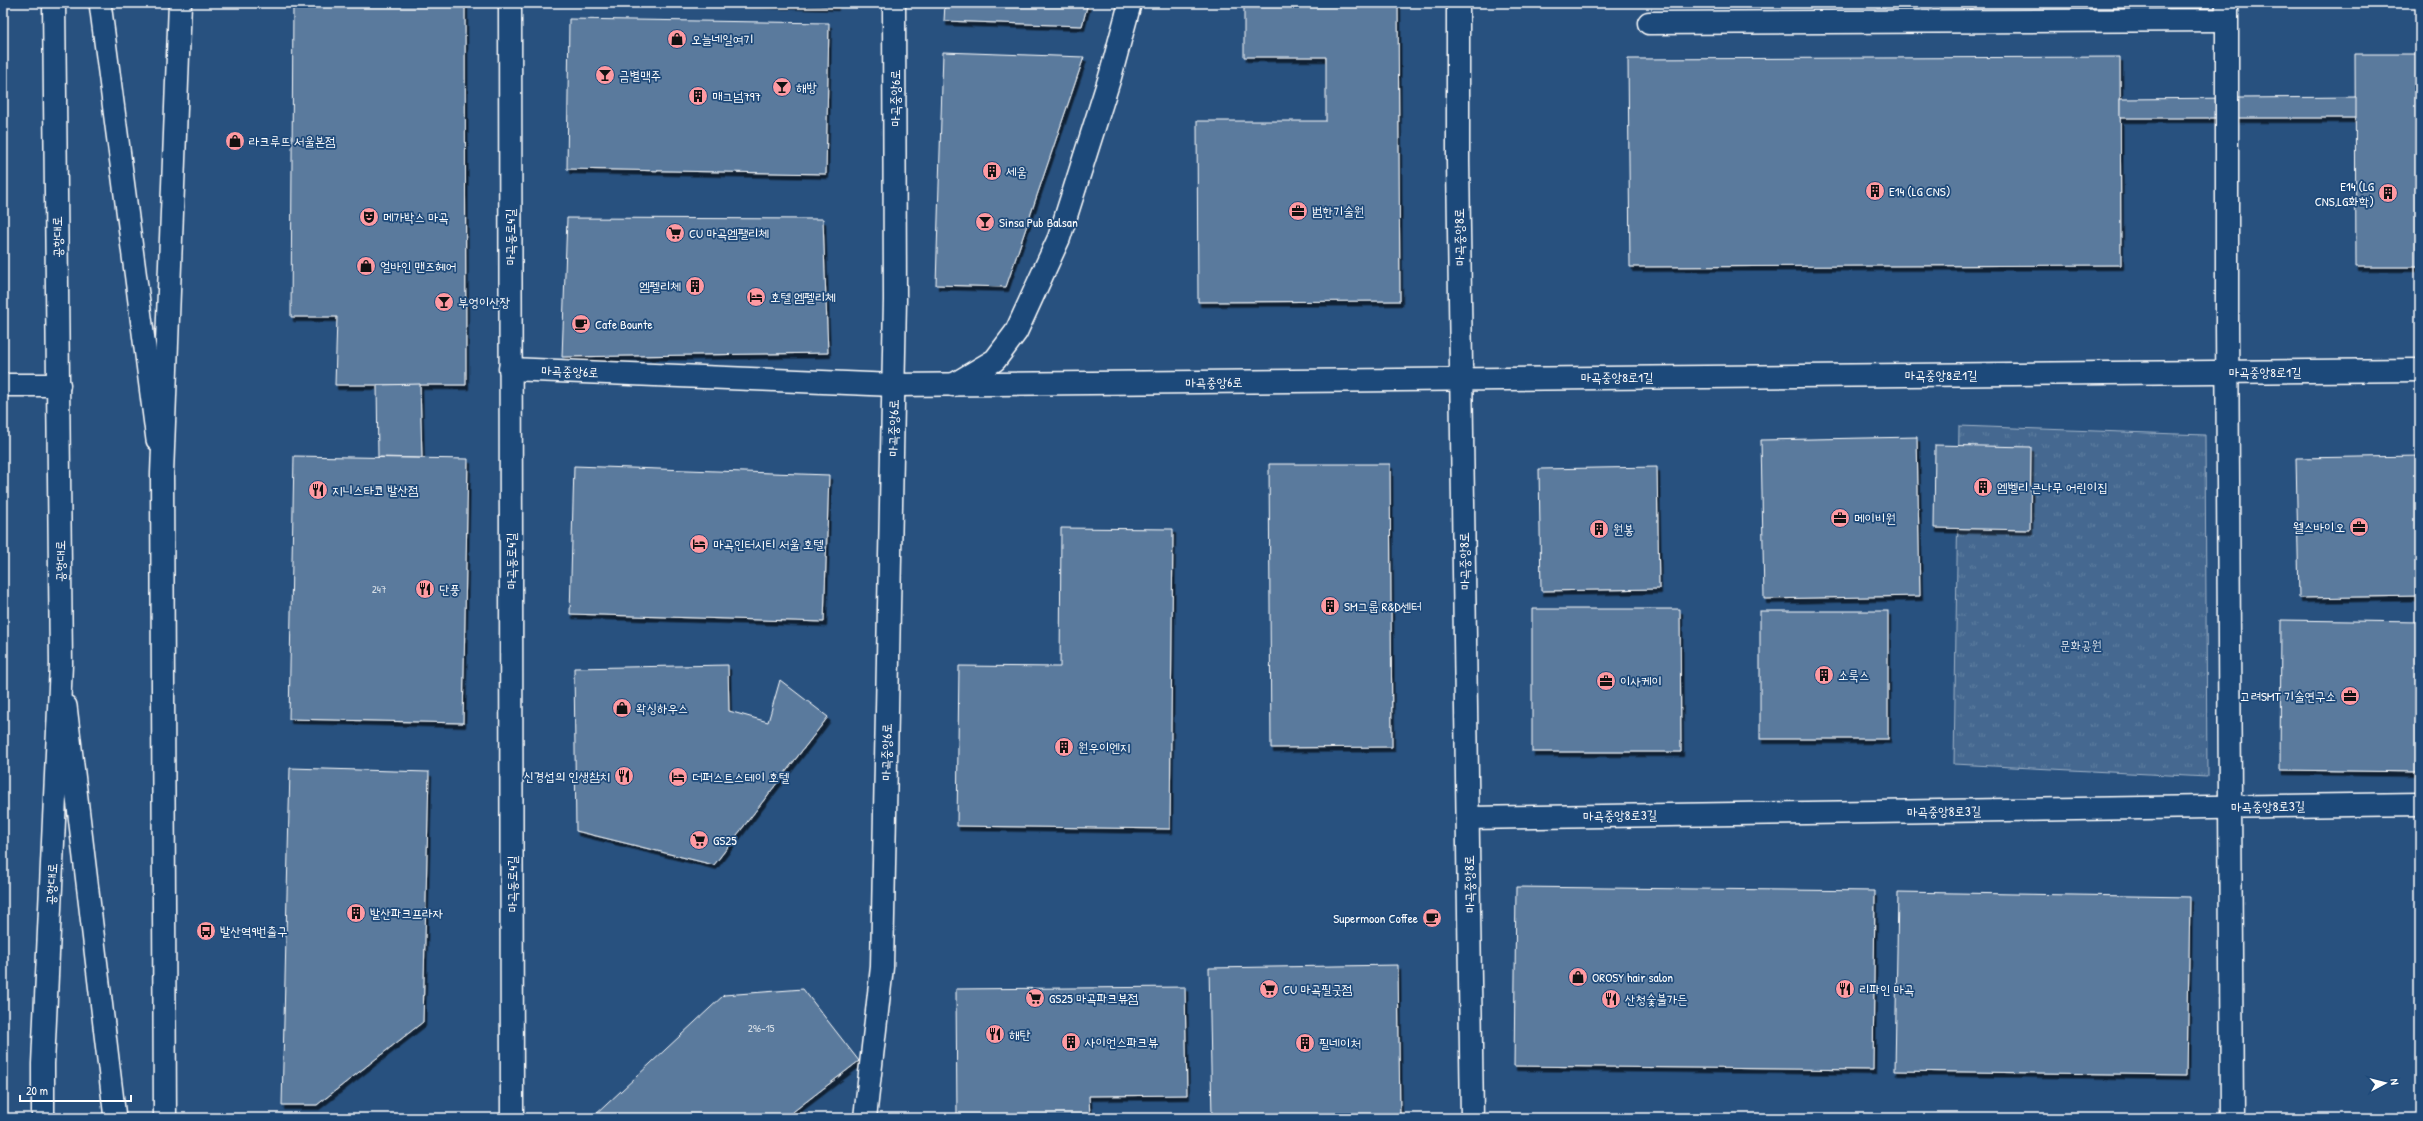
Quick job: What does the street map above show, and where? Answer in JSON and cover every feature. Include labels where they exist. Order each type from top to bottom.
[{"type":"street","name":"공항대로","points":[[43,1118],[43,1064],[61,664],[54,3]]},
{"type":"street","points":[[165,1118],[162,474],[180,3]]},
{"type":"street","name":"마곡동로4길","points":[[510,3],[512,1118]]},
{"type":"street","name":"마곡중앙6로","points":[[865,1118],[882,967],[894,385],[894,3]]},
{"type":"street","points":[[953,385],[995,360],[1016,332],[1059,238],[1110,77],[1130,3]]},
{"type":"street","name":"마곡중앙8로","points":[[1458,3],[1461,379],[1472,1118]]},
{"type":"street","points":[[1649,23],[2227,11],[2227,372],[2232,1118]]},
{"type":"street","name":"마곡중앙6로","points":[[510,369],[894,385],[1461,379]]},
{"type":"street","name":"마곡중앙8로1길","points":[[1461,379],[2420,370]]},
{"type":"street","points":[[3,385],[59,385]]},
{"type":"street","name":"마곡중앙8로3길","points":[[1468,818],[2420,804]]},
{"type":"lane","points":[[100,3],[162,474]]},
{"type":"lane","points":[[61,664],[114,1118]]},
{"type":"green space","name":"문화공원","points":[[1959,426],[2205,435],[2207,777],[1954,764]]},
{"type":"building","points":[[293,3],[465,3],[466,385],[335,385],[337,317],[291,317]]},
{"type":"building","points":[[741,3],[836,3],[836,6]]},
{"type":"building","points":[[945,3],[1088,3],[1082,26],[944,21]]},
{"type":"building","name":"범한기술원","points":[[1244,3],[1398,3],[1400,301],[1198,302],[1197,121],[1326,121],[1326,57],[1244,57]]},
{"type":"building","name":"매그넘797","points":[[569,19],[829,23],[826,174],[567,169]]},
{"type":"building","name":"세움","points":[[943,52],[1084,57],[1006,287],[936,285]]},
{"type":"building","name":"E14 (LG CNS,LG화학)","points":[[2355,54],[2420,54],[2420,267],[2356,267]]},
{"type":"building","name":"E14 (LG CNS)","points":[[2120,57],[2121,265],[1630,267],[1628,59]]},
{"type":"building","points":[[2356,97],[2356,118],[2120,118],[2120,99]]},
{"type":"building","name":"엠펠리체","points":[[567,218],[823,219],[828,353],[562,357]]},
{"type":"building","points":[[420,384],[422,458],[378,457],[377,385]]},
{"type":"building","name":"메이비원","points":[[1917,437],[1920,596],[1764,599],[1761,440]]},
{"type":"building","name":"엠벨리 큰나무 어린이집","points":[[1935,445],[2031,447],[2030,530],[1934,528]]},
{"type":"building","points":[[294,456],[468,459],[463,723],[289,719]]},
{"type":"building","name":"웰스바이오","points":[[2420,456],[2420,596],[2299,598],[2296,458]]},
{"type":"building","name":"SM그룹 R&D센터","points":[[1269,464],[1390,464],[1392,747],[1271,748]]},
{"type":"building","name":"마곡인터시티 서울 호텔","points":[[574,466],[829,475],[824,622],[570,614]]},
{"type":"building","name":"원봉","points":[[1657,467],[1659,589],[1541,591],[1539,469]]},
{"type":"building","name":"원우이엔지","points":[[1061,528],[1173,529],[1170,829],[957,826],[959,666],[1060,667]]},
{"type":"building","name":"이사케이","points":[[1532,609],[1680,609],[1681,752],[1532,752]]},
{"type":"building","name":"소룩스","points":[[1760,611],[1888,611],[1888,739],[1760,739]]},
{"type":"building","name":"고려SMT 기술연구소","points":[[2281,620],[2420,622],[2420,772],[2280,770]]},
{"type":"building","name":"더퍼스트스테이 호텔","points":[[728,665],[729,711],[768,722],[780,680],[828,717],[714,865],[576,831],[574,668]]},
{"type":"building","name":"발산파크프라자","points":[[290,768],[429,772],[423,1022],[317,1105],[282,1105]]},
{"type":"building","points":[[1516,887],[1875,891],[1873,1070],[1514,1066]]},
{"type":"building","points":[[1898,892],[2190,897],[2187,1075],[1895,1071]]},
{"type":"building","name":"필네이처","points":[[1398,965],[1400,1118],[1212,1118],[1209,968]]},
{"type":"building","name":"사이언스파크뷰","points":[[1185,987],[1187,1095],[1089,1096],[1090,1118],[957,1118],[956,989]]},
{"type":"building","points":[[803,989],[859,1061],[785,1118],[592,1118],[724,995]]},
{"type":"place","name":"오늘네일여기","points":[[677,39]]},
{"type":"place","name":"금별맥주","points":[[605,75]]},
{"type":"place","name":"해방","points":[[782,87]]},
{"type":"place","name":"매그넘797","points":[[698,96]]},
{"type":"place","name":"라크루뜨 서울본점","points":[[235,141]]},
{"type":"place","name":"세움","points":[[992,171]]},
{"type":"place","name":"E14 (LG CNS)","points":[[1875,191]]},
{"type":"place","name":"E14 (LG CNS,LG화학)","points":[[2388,193]]},
{"type":"place","name":"범한기술원","points":[[1298,211]]},
{"type":"place","name":"메가박스 마곡","points":[[369,217]]},
{"type":"place","name":"Sinsa Pub Balsan","points":[[985,222]]},
{"type":"place","name":"CU 마곡엠팰리체","points":[[675,233]]},
{"type":"place","name":"얼바인 맨즈헤어","points":[[366,266]]},
{"type":"place","name":"엠펠리체","points":[[695,286]]},
{"type":"place","name":"호텔 엠펠리체","points":[[756,297]]},
{"type":"place","name":"부엉이산장","points":[[444,302]]},
{"type":"place","name":"Cafe Bounte","points":[[581,324]]},
{"type":"place","name":"엠벨리 큰나무 어린이집","points":[[1983,487]]},
{"type":"place","name":"지니스타코 발산점","points":[[318,490]]},
{"type":"place","name":"메이비원","points":[[1840,518]]},
{"type":"place","name":"웰스바이오","points":[[2359,527]]},
{"type":"place","name":"원봉","points":[[1599,529]]},
{"type":"place","name":"마곡인터시티 서울 호텔","points":[[699,544]]},
{"type":"place","name":"단풍","points":[[425,589]]},
{"type":"place","name":"SM그룹 R&D센터","points":[[1330,606]]},
{"type":"place","name":"소룩스","points":[[1824,675]]},
{"type":"place","name":"이사케이","points":[[1606,681]]},
{"type":"place","name":"고려SMT 기술연구소","points":[[2350,696]]},
{"type":"place","name":"왁싱하우스","points":[[622,708]]},
{"type":"place","name":"원우이엔지","points":[[1064,747]]},
{"type":"place","name":"신경섭의 인생참치","points":[[624,776]]},
{"type":"place","name":"더퍼스트스테이 호텔","points":[[678,777]]},
{"type":"place","name":"GS25","points":[[699,840]]},
{"type":"place","name":"발산파크프라자","points":[[356,913]]},
{"type":"place","name":"Supermoon Coffee","points":[[1432,918]]},
{"type":"place","name":"발산역9번출구","points":[[206,931]]},
{"type":"place","name":"OROSY hair salon","points":[[1578,977]]},
{"type":"place","name":"CU 마곡필굿점","points":[[1269,989]]},
{"type":"place","name":"리파인 마곡","points":[[1845,989]]},
{"type":"place","name":"GS25 마곡파크뷰점","points":[[1035,998]]},
{"type":"place","name":"산청숯불가든","points":[[1611,999]]},
{"type":"place","name":"해탄","points":[[995,1034]]},
{"type":"place","name":"사이언스파크뷰","points":[[1071,1042]]},
{"type":"place","name":"필네이처","points":[[1305,1043]]}]
